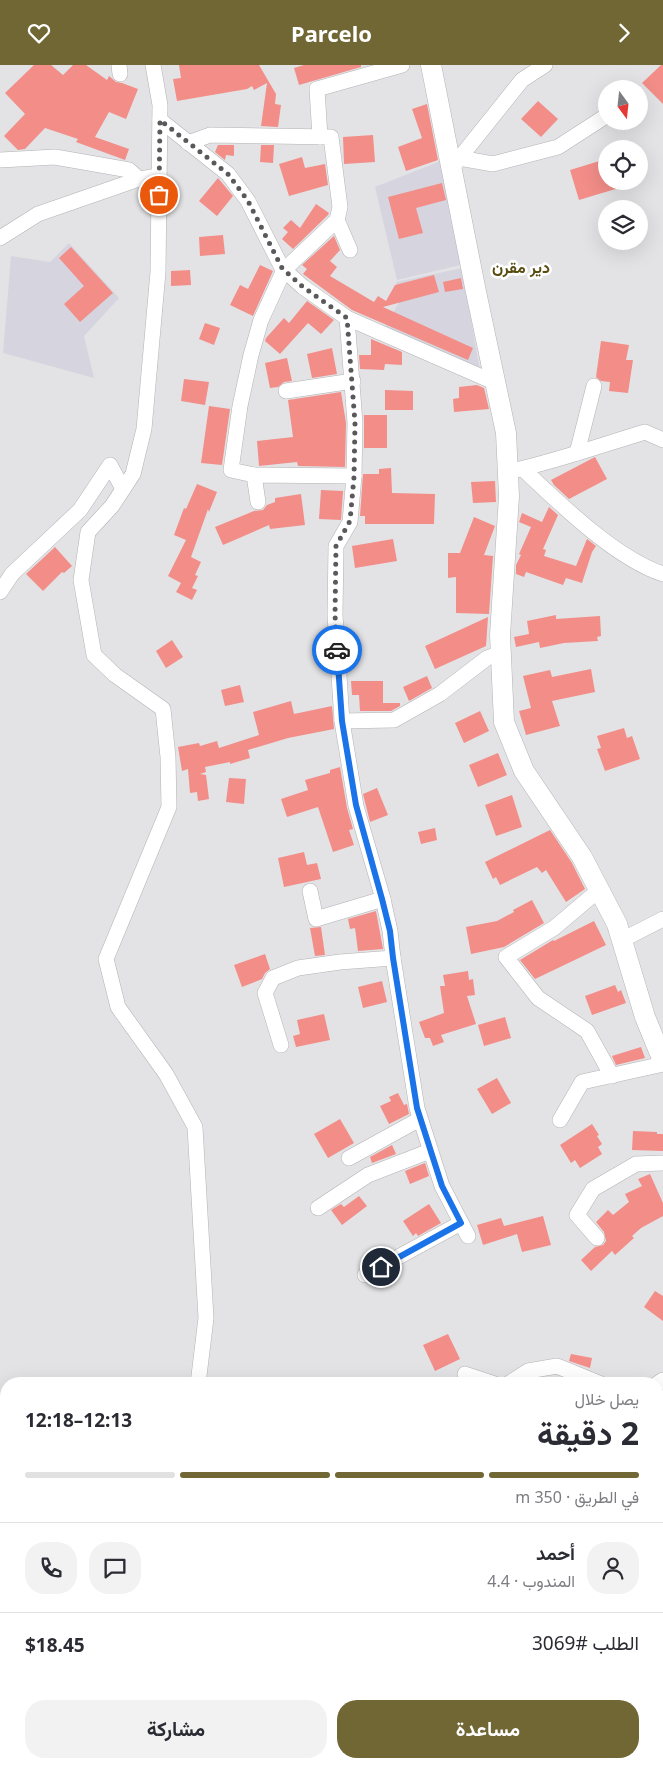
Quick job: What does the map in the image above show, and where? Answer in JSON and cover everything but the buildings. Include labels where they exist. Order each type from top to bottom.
[{"type":"street","points":[[153,65],[160,105],[158,272],[144,429],[133,474],[112,507],[88,532],[81,580],[94,655],[115,675],[163,709],[168,757],[169,807],[106,959],[118,1007],[166,1074],[195,1127],[206,1318],[199,1377]]},
{"type":"street","points":[[320,137],[317,89],[402,65]]},
{"type":"street","points":[[431,65],[456,163],[496,383],[515,470],[509,496],[500,635],[504,722],[524,771],[582,857],[617,924],[645,1017],[663,1063],[582,1082],[560,1120]]},
{"type":"street","points":[[456,163],[522,80],[544,65]]},
{"type":"street","points":[[160,120],[228,174],[248,201],[284,270],[303,287],[347,318],[496,383]]},
{"type":"street","points":[[456,163],[493,164],[558,147],[598,121]]},
{"type":"street","points":[[188,143],[210,135],[331,137],[340,207],[337,220],[284,270],[261,319],[240,406],[231,470],[254,475],[354,477]]},
{"type":"street","points":[[0,160],[55,157],[129,170],[139,179]]},
{"type":"street","points":[[0,238],[38,215],[139,179],[159,176]]},
{"type":"street","points":[[337,220],[350,250]]},
{"type":"street","points":[[347,318],[355,423],[354,477],[350,521],[336,546],[335,615],[342,721],[356,805],[390,931],[408,1055],[420,1119],[442,1186],[464,1230],[365,1275]]},
{"type":"street","points":[[286,391],[353,381]]},
{"type":"street","points":[[577,453],[594,386]]},
{"type":"street","points":[[515,470],[550,463],[645,432],[663,440]]},
{"type":"street","points":[[0,592],[12,574],[80,510],[110,465],[123,489]]},
{"type":"street","points":[[515,470],[613,547],[649,570],[663,575]]},
{"type":"street","points":[[254,475],[258,502]]},
{"type":"street","points":[[342,721],[394,720],[440,694],[487,659],[501,653]]},
{"type":"street","points":[[599,890],[554,927],[506,957],[538,998],[587,1031],[612,1076]]},
{"type":"street","points":[[310,891],[316,919],[382,899]]},
{"type":"street","points":[[622,940],[663,919]]},
{"type":"street","points":[[281,1045],[265,993],[273,978],[298,968],[340,962],[393,958]]},
{"type":"street","points":[[349,1157],[420,1119]]},
{"type":"street","points":[[318,1207],[368,1175],[430,1151]]},
{"type":"street","points":[[597,1238],[577,1215],[593,1189],[636,1164],[663,1163]]},
{"type":"street","points":[[519,1377],[528,1371],[557,1366],[584,1377]]},
{"type":"street","points":[[465,1374],[474,1377]]},
{"type":"shaded area","points":[[443,160],[461,265],[397,280],[375,187]]},
{"type":"shaded area","points":[[69,243],[119,298],[84,336],[94,378],[3,353],[11,256],[50,262]]},
{"type":"shaded area","points":[[462,268],[480,371],[384,328],[401,299],[396,282]]},
{"type":"way so far","points":[[159,195],[160,120],[228,174],[248,201],[282,268],[303,287],[347,318],[355,423],[354,477],[350,521],[336,546],[335,615],[337,650]]},
{"type":"district","name":"دير مقرن","points":[[521,267]]},
{"type":"route","points":[[337,650],[342,721],[356,805],[390,931],[406,1047],[417,1108],[442,1186],[461,1223],[381,1267]]}]
